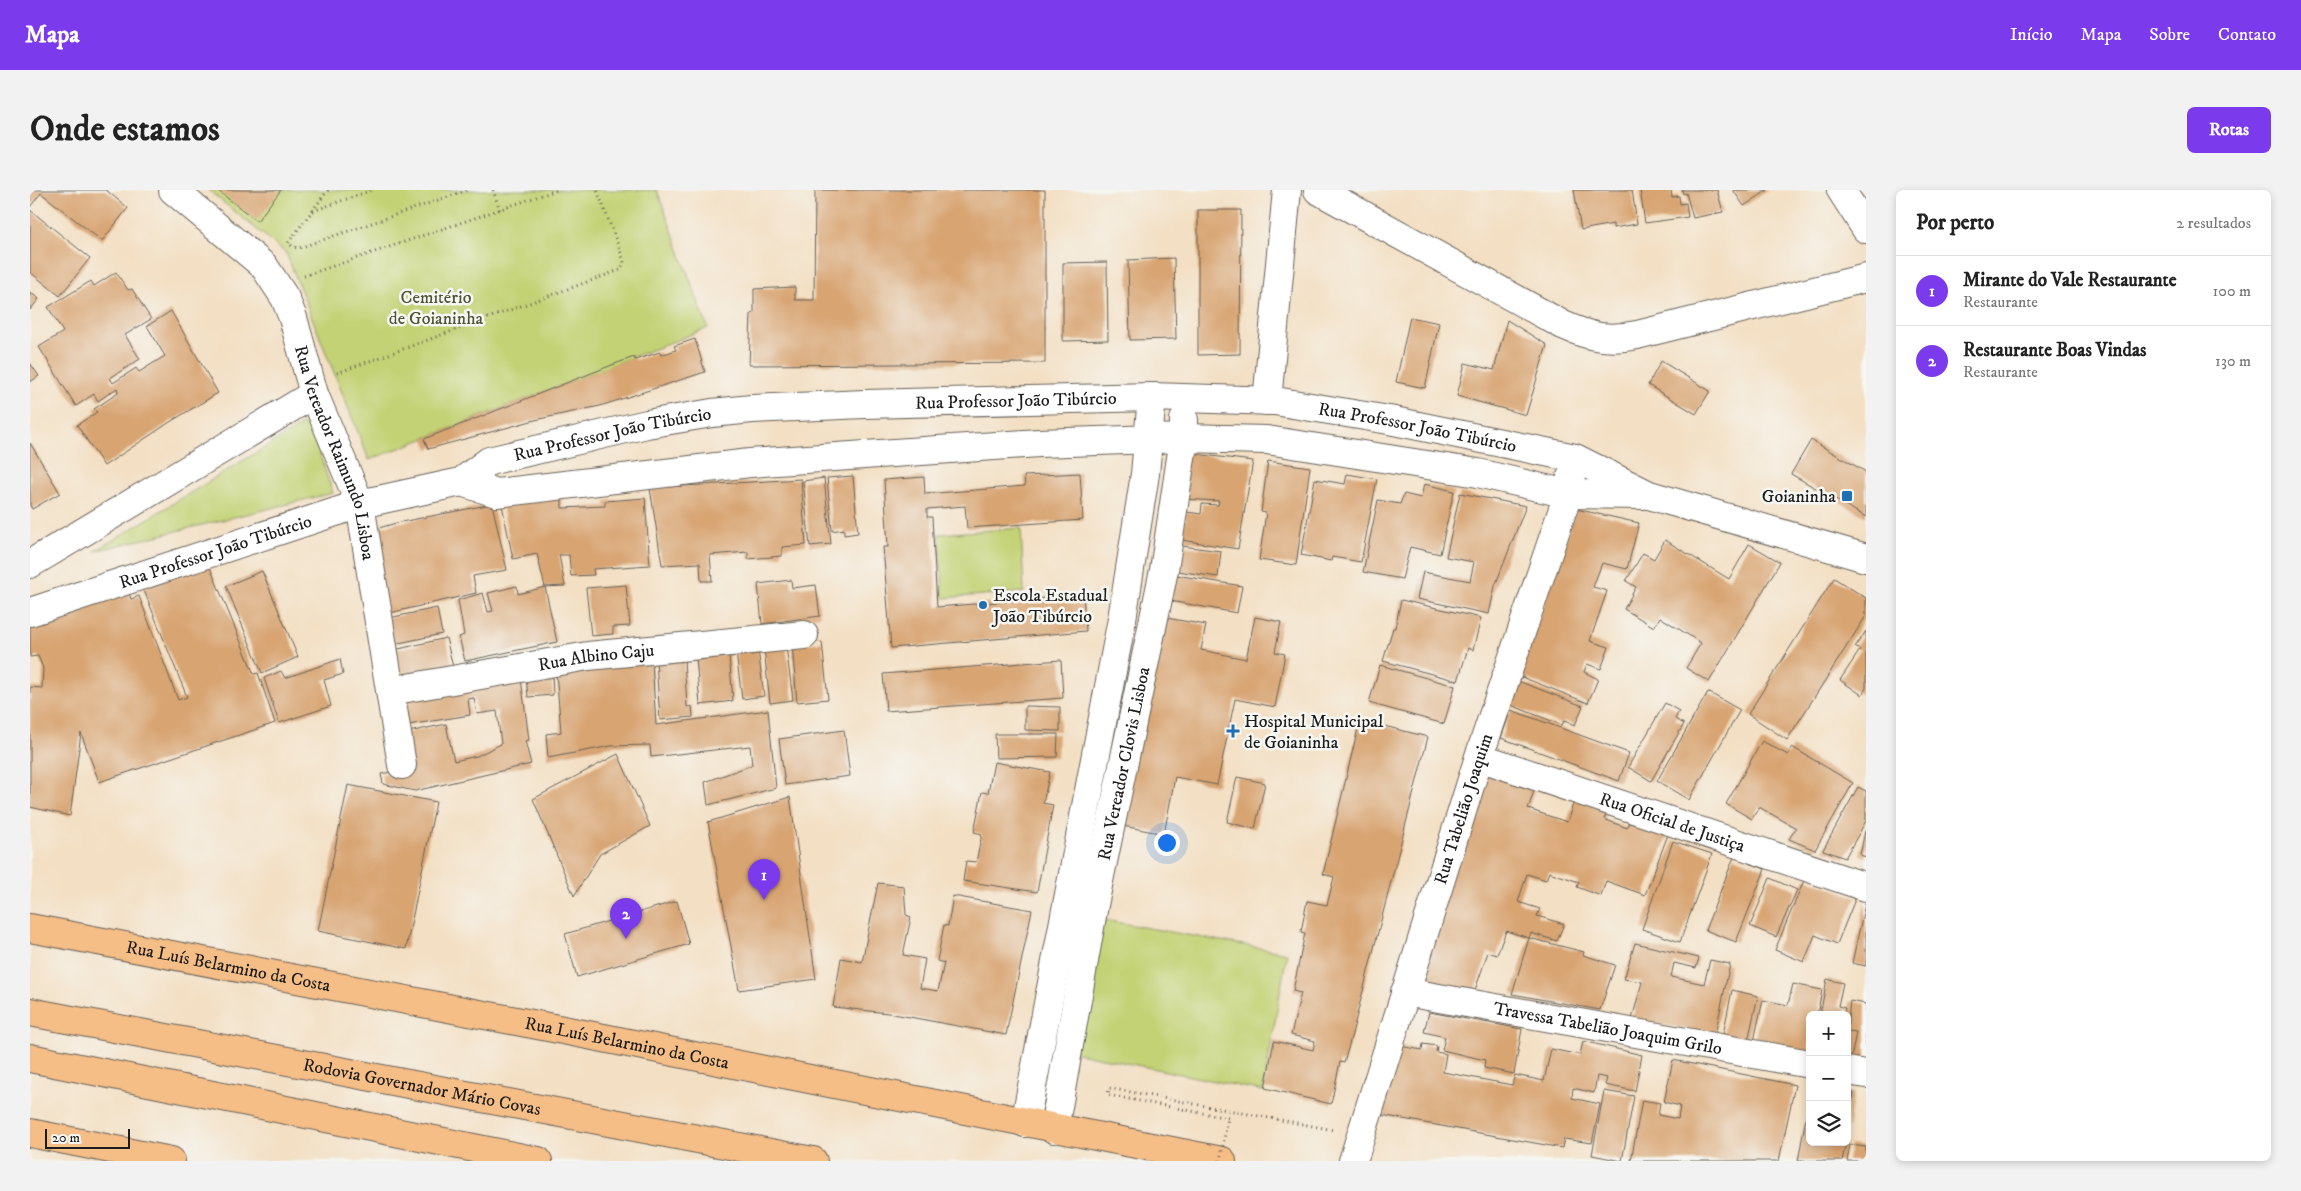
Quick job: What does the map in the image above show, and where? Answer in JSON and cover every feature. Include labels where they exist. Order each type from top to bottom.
[{"type":"main road","name":"Rua Luís Belarmino da Costa","points":[[30,928],[553,1028],[1221,1161]]},
{"type":"main road","name":"Rodovia Governador Mário Covas","points":[[30,1012],[813,1161]]},
{"type":"main road","points":[[30,1058],[538,1161]]},
{"type":"main road","points":[[30,1133],[171,1161]]},
{"type":"street","name":"Rua Vereador Raimundo Lisboa","points":[[173,190],[264,266],[276,282],[293,318],[314,394],[360,504],[402,765]]},
{"type":"street","points":[[1267,401],[1287,190]]},
{"type":"street","points":[[1318,190],[1563,325],[1600,338],[1617,339],[1637,335],[1866,278]]},
{"type":"street","points":[[1840,190],[1866,229]]},
{"type":"street","points":[[30,564],[314,394]]},
{"type":"street","name":"Rua Professor João Tibúrcio","points":[[33,605],[360,504],[462,482],[489,461],[620,430],[712,413],[752,409],[865,404],[1152,397],[1267,401],[1389,420],[1576,458],[1649,495]]},
{"type":"street","name":"Rua Vereador Clovis Lisboa","points":[[1025,1123],[1110,684],[1140,510],[1152,397]]},
{"type":"street","name":"Rua Vereador Clovis Lisboa","points":[[1054,1129],[1094,905],[1164,570],[1184,438],[1185,397]]},
{"type":"street","name":"Rua Professor João Tibúrcio","points":[[462,482],[497,493],[750,463],[1039,443],[1184,438],[1267,440],[1478,473],[1568,494],[1649,495]]},
{"type":"street","name":"Rua Tabelião Joaquim","points":[[1353,1161],[1479,757],[1568,494],[1576,458]]},
{"type":"street","points":[[1649,495],[1866,558]]},
{"type":"street","name":"Rua Albino Caju","points":[[390,690],[588,656],[804,636]]},
{"type":"street","points":[[1110,684],[1140,690]]},
{"type":"street","name":"Rua Oficial de Justiça","points":[[1479,757],[1866,887]]},
{"type":"street","points":[[1082,828],[1110,832]]},
{"type":"street","name":"Travessa Tabelião Joaquim Grilo","points":[[1405,992],[1806,1063]]},
{"type":"street","points":[[1851,1072],[1866,1074]]},
{"type":"path","points":[[312,211],[372,190]]},
{"type":"path","points":[[326,191],[288,243],[293,247],[299,248],[468,190]]},
{"type":"path","points":[[493,190],[500,210]]},
{"type":"path","points":[[297,279],[557,190]]},
{"type":"path","points":[[314,394],[335,374],[620,270],[624,263],[623,258],[597,190]]},
{"type":"path","points":[[1221,1161],[1228,1118],[1108,1096],[1109,1088],[1361,1134]]},
{"type":"green space","name":"Cemitério de Goianinha","points":[[208,190],[657,190],[708,328],[369,460],[286,253]]},
{"type":"green space","points":[[308,421],[333,493],[95,551]]},
{"type":"green space","points":[[1021,528],[1024,592],[943,598],[939,534]]},
{"type":"green space","points":[[1099,919],[1287,953],[1263,1091],[1073,1052]]},
{"type":"building","points":[[30,190],[106,190],[128,208],[102,241],[41,193],[30,207]]},
{"type":"building","points":[[217,190],[281,190],[257,221]]},
{"type":"building","points":[[815,190],[1045,190],[1045,363],[749,365],[751,314],[754,313],[754,289],[795,287],[795,300],[814,300]]},
{"type":"building","points":[[1574,190],[1632,190],[1637,224],[1613,228],[1613,224],[1581,230]]},
{"type":"building","points":[[1640,190],[1671,190],[1672,197],[1679,196],[1680,204],[1686,203],[1688,217],[1645,223]]},
{"type":"building","points":[[1682,190],[1717,190],[1723,212],[1693,218],[1686,193],[1683,194]]},
{"type":"building","points":[[1733,190],[1768,190],[1744,206]]},
{"type":"building","points":[[30,210],[90,258],[60,296],[30,272]]},
{"type":"building","points":[[1198,210],[1241,210],[1240,354],[1198,355]]},
{"type":"building","points":[[1174,258],[1176,339],[1130,340],[1128,260]]},
{"type":"building","points":[[1107,262],[1108,340],[1063,341],[1063,263]]},
{"type":"building","points":[[116,272],[128,290],[132,289],[151,319],[125,335],[140,359],[110,378],[113,383],[136,368],[139,372],[165,356],[147,326],[171,311],[218,393],[104,466],[77,425],[97,412],[94,409],[118,393],[117,388],[98,401],[94,394],[76,406],[39,347],[63,332],[48,307],[91,281],[94,286]]},
{"type":"building","points":[[30,292],[39,299],[30,310]]},
{"type":"building","points":[[1410,317],[1439,323],[1425,388],[1396,382]]},
{"type":"building","points":[[1507,320],[1547,345],[1526,415],[1457,396],[1465,363],[1494,370]]},
{"type":"building","points":[[695,339],[705,372],[600,406],[535,420],[428,449],[424,439],[612,365],[634,357],[635,360],[660,352],[661,355],[676,350],[674,346]]},
{"type":"building","points":[[1661,361],[1710,391],[1696,414],[1648,385]]},
{"type":"building","points":[[30,363],[39,376],[30,382]]},
{"type":"building","name":"Goianinha","points":[[1811,440],[1866,472],[1866,517],[1791,474]]},
{"type":"building","points":[[30,443],[60,493],[32,509],[30,505]]},
{"type":"building","points":[[1187,453],[1253,461],[1238,549],[1182,540],[1186,512],[1201,514],[1202,504],[1218,505],[1219,501],[1181,499]]},
{"type":"building","points":[[1268,461],[1310,467],[1296,565],[1259,560],[1266,513],[1261,512]]},
{"type":"building","points":[[1080,473],[1083,520],[967,528],[965,506],[927,509],[927,517],[932,517],[937,607],[1083,595],[1086,631],[891,648],[883,547],[888,547],[884,480],[924,477],[925,494],[1025,486],[1024,476]]},
{"type":"building","points":[[1347,474],[1377,479],[1361,562],[1332,557],[1331,561],[1301,555],[1315,479],[1345,484]]},
{"type":"building","points":[[853,476],[858,533],[844,535],[844,529],[832,531],[827,478]]},
{"type":"building","points":[[824,478],[831,544],[810,546],[803,481]]},
{"type":"building","points":[[801,479],[806,545],[782,547],[782,556],[748,559],[748,552],[710,555],[712,581],[701,581],[700,563],[662,565],[650,488]]},
{"type":"building","points":[[1424,484],[1454,491],[1440,554],[1410,547],[1402,579],[1363,572],[1378,500],[1400,504],[1404,494],[1421,498]]},
{"type":"building","points":[[1460,493],[1526,506],[1495,586],[1489,614],[1417,599],[1423,572],[1470,581],[1474,562],[1446,557]]},
{"type":"building","points":[[562,498],[562,508],[605,506],[605,501],[645,498],[650,565],[593,569],[594,575],[571,576],[569,555],[559,555],[565,586],[545,587],[537,554],[513,559],[502,505]]},
{"type":"building","points":[[492,504],[507,570],[473,576],[476,593],[381,615],[369,531],[396,523]]},
{"type":"building","points":[[1576,509],[1639,523],[1627,569],[1602,563],[1593,587],[1607,591],[1590,641],[1609,647],[1601,669],[1587,664],[1584,672],[1598,679],[1588,703],[1519,676]]},
{"type":"building","points":[[1665,540],[1729,579],[1749,544],[1780,562],[1709,682],[1686,668],[1701,643],[1660,617],[1654,627],[1624,609],[1636,587],[1626,581],[1643,553],[1654,559]]},
{"type":"building","points":[[1174,545],[1221,551],[1218,577],[1170,570]]},
{"type":"building","points":[[207,560],[254,674],[258,673],[275,723],[99,782],[81,733],[70,816],[30,807],[30,687],[42,688],[43,668],[38,656],[30,657],[30,625],[126,585],[131,599],[139,596],[178,700],[187,697],[139,578]]},
{"type":"building","points":[[262,571],[298,657],[262,673],[226,586]]},
{"type":"building","points":[[1170,574],[1242,586],[1237,613],[1165,600]]},
{"type":"building","points":[[1834,578],[1866,598],[1866,616],[1787,740],[1748,714]]},
{"type":"building","points":[[791,580],[792,588],[816,585],[820,616],[762,624],[758,584]]},
{"type":"building","points":[[626,585],[630,626],[613,627],[613,634],[591,636],[586,588]]},
{"type":"building","points":[[517,586],[518,594],[545,587],[557,642],[465,661],[459,637],[464,635],[458,600],[483,593],[488,612],[493,611],[488,593]]},
{"type":"building","points":[[1401,600],[1481,618],[1473,650],[1468,648],[1458,681],[1383,661],[1393,628],[1395,628]]},
{"type":"building","points":[[437,608],[442,634],[389,645],[384,619]]},
{"type":"building","points":[[1161,617],[1206,625],[1201,650],[1246,659],[1255,617],[1281,622],[1275,652],[1285,654],[1275,707],[1235,699],[1217,785],[1175,777],[1164,834],[1118,825]]},
{"type":"building","points":[[1866,631],[1866,688],[1862,695],[1840,680],[1860,650],[1855,647]]},
{"type":"building","points":[[446,638],[453,667],[396,680],[390,651]]},
{"type":"building","points":[[822,642],[828,699],[797,702],[792,645]]},
{"type":"building","points":[[786,646],[793,700],[770,703],[764,649]]},
{"type":"building","points":[[758,649],[764,696],[742,699],[736,652]]},
{"type":"building","points":[[729,654],[733,701],[700,705],[696,658]]},
{"type":"building","points":[[340,659],[343,674],[324,680],[331,706],[279,723],[264,678],[281,671],[285,678]]},
{"type":"building","points":[[684,659],[687,707],[692,706],[693,717],[660,720],[656,661]]},
{"type":"building","points":[[1061,660],[1063,698],[886,711],[883,674]]},
{"type":"building","points":[[652,661],[656,725],[768,710],[776,788],[708,805],[705,782],[752,765],[750,746],[651,757],[650,745],[611,746],[548,758],[546,734],[561,732],[556,671]]},
{"type":"building","points":[[1380,665],[1455,686],[1444,724],[1369,703]]},
{"type":"building","points":[[552,674],[553,695],[528,697],[526,677]]},
{"type":"building","points":[[521,678],[529,740],[525,741],[531,764],[415,791],[383,784],[381,774],[411,768],[404,733],[446,724],[454,761],[477,756],[501,744],[497,711],[477,714],[474,698],[468,699],[470,715],[402,726],[398,696]]},
{"type":"building","points":[[1518,681],[1583,706],[1575,725],[1564,721],[1562,725],[1508,704]]},
{"type":"building","points":[[1708,692],[1740,710],[1689,800],[1657,781]]},
{"type":"building","points":[[1665,703],[1679,711],[1675,719],[1684,724],[1651,781],[1628,767]]},
{"type":"building","points":[[1025,706],[1060,707],[1060,731],[1025,730]]},
{"type":"building","points":[[1511,710],[1629,753],[1619,781],[1501,738]]},
{"type":"building","points":[[1360,720],[1428,737],[1352,1034],[1344,1063],[1340,1062],[1331,1104],[1265,1088],[1274,1041],[1313,1050],[1315,1041],[1291,1035],[1301,993],[1293,991],[1305,933],[1301,932],[1307,901],[1327,905],[1334,877],[1323,874]]},
{"type":"building","points":[[844,730],[850,776],[785,785],[779,739]]},
{"type":"building","points":[[995,734],[1058,734],[1057,757],[996,758]]},
{"type":"building","points":[[1762,741],[1788,755],[1792,747],[1853,783],[1815,850],[1789,839],[1796,828],[1759,807],[1752,819],[1726,804]]},
{"type":"building","points":[[618,754],[650,826],[600,854],[574,896],[533,799]]},
{"type":"building","points":[[994,762],[1050,772],[1043,803],[1053,805],[1037,892],[963,881],[966,861],[976,862],[982,834],[974,832],[982,792],[988,793]]},
{"type":"building","points":[[1488,769],[1536,785],[1528,809],[1567,822],[1575,798],[1608,811],[1604,819],[1627,828],[1631,818],[1669,832],[1645,895],[1606,881],[1601,896],[1577,887],[1579,882],[1549,872],[1546,880],[1527,874],[1518,902],[1540,909],[1537,916],[1564,924],[1557,941],[1531,933],[1529,938],[1506,931],[1497,955],[1488,952],[1473,996],[1413,986]]},
{"type":"building","points":[[1237,777],[1265,783],[1255,829],[1227,822]]},
{"type":"building","points":[[348,785],[436,802],[406,949],[318,931]]},
{"type":"building","points":[[1858,787],[1866,791],[1866,821],[1845,858],[1823,850]]},
{"type":"building","points":[[790,797],[816,979],[739,990],[708,822]]},
{"type":"building","points":[[1866,831],[1866,857],[1860,855]]},
{"type":"building","points":[[1673,841],[1712,854],[1680,942],[1642,929]]},
{"type":"building","points":[[1734,857],[1765,869],[1736,942],[1705,930]]},
{"type":"building","points":[[1770,878],[1797,890],[1776,937],[1750,926]]},
{"type":"building","points":[[1805,878],[1856,897],[1837,944],[1815,935],[1804,962],[1775,950]]},
{"type":"building","points":[[878,883],[904,886],[906,915],[911,917],[903,955],[925,959],[920,988],[938,991],[944,963],[937,961],[944,925],[948,926],[953,896],[1032,910],[1006,1035],[888,1013],[833,1007],[841,958],[862,962]]},
{"type":"building","points":[[677,901],[689,944],[577,977],[565,934]]},
{"type":"building","points":[[1866,904],[1866,966],[1852,963]]},
{"type":"building","points":[[1529,938],[1584,952],[1583,955],[1615,965],[1600,1010],[1512,994]]},
{"type":"building","points":[[1635,943],[1699,958],[1696,968],[1674,963],[1671,977],[1704,984],[1710,960],[1730,964],[1715,1035],[1632,1019],[1642,982],[1624,979]]},
{"type":"building","points":[[1827,979],[1843,983],[1838,1006],[1845,1008],[1844,1011],[1821,1011]]},
{"type":"building","points":[[1793,984],[1822,990],[1818,1011],[1806,1011],[1806,1051],[1754,1041],[1763,1000],[1788,1005]]},
{"type":"building","points":[[1732,990],[1758,996],[1748,1041],[1723,1035]]},
{"type":"building","points":[[1850,1001],[1866,1004],[1866,1062],[1851,1059],[1856,1032],[1851,1031],[1851,1011],[1849,1011]]},
{"type":"building","points":[[1429,1012],[1522,1029],[1514,1074],[1484,1068],[1485,1060],[1442,1050],[1445,1037],[1424,1032]]},
{"type":"building","points":[[1583,1041],[1642,1055],[1635,1091],[1605,1085],[1607,1078],[1597,1076],[1594,1093],[1573,1088],[1572,1098],[1600,1104],[1592,1143],[1564,1139],[1562,1148],[1381,1115],[1394,1045],[1422,1050],[1423,1044],[1437,1046],[1436,1052],[1446,1054],[1443,1072],[1512,1085],[1515,1075],[1544,1081],[1551,1049],[1580,1055]]},
{"type":"building","points":[[1673,1060],[1795,1085],[1779,1161],[1631,1161],[1642,1100],[1660,1103],[1658,1115],[1678,1119],[1680,1106],[1664,1102]]},
{"type":"building","points":[[1604,1091],[1634,1096],[1622,1161],[1592,1155]]},
{"type":"building","points":[[1851,1093],[1854,1093],[1851,1110]]},
{"type":"building","points":[[1806,1117],[1806,1146],[1845,1146],[1842,1161],[1798,1161]]},
{"type":"building","points":[[1851,1145],[1866,1147],[1866,1161],[1847,1161]]},
{"type":"place","name":"Goianinha","points":[[1847,496]]},
{"type":"place","name":"Escola Estadual João Tibúrcio","points":[[983,605]]},
{"type":"place","name":"Hospital Municipal de Goianinha","points":[[1233,731]]},
{"type":"place","name":"Mirante do Vale Restaurante","points":[[764,900]]},
{"type":"place","name":"Restaurante Boas Vindas","points":[[626,939]]}]
